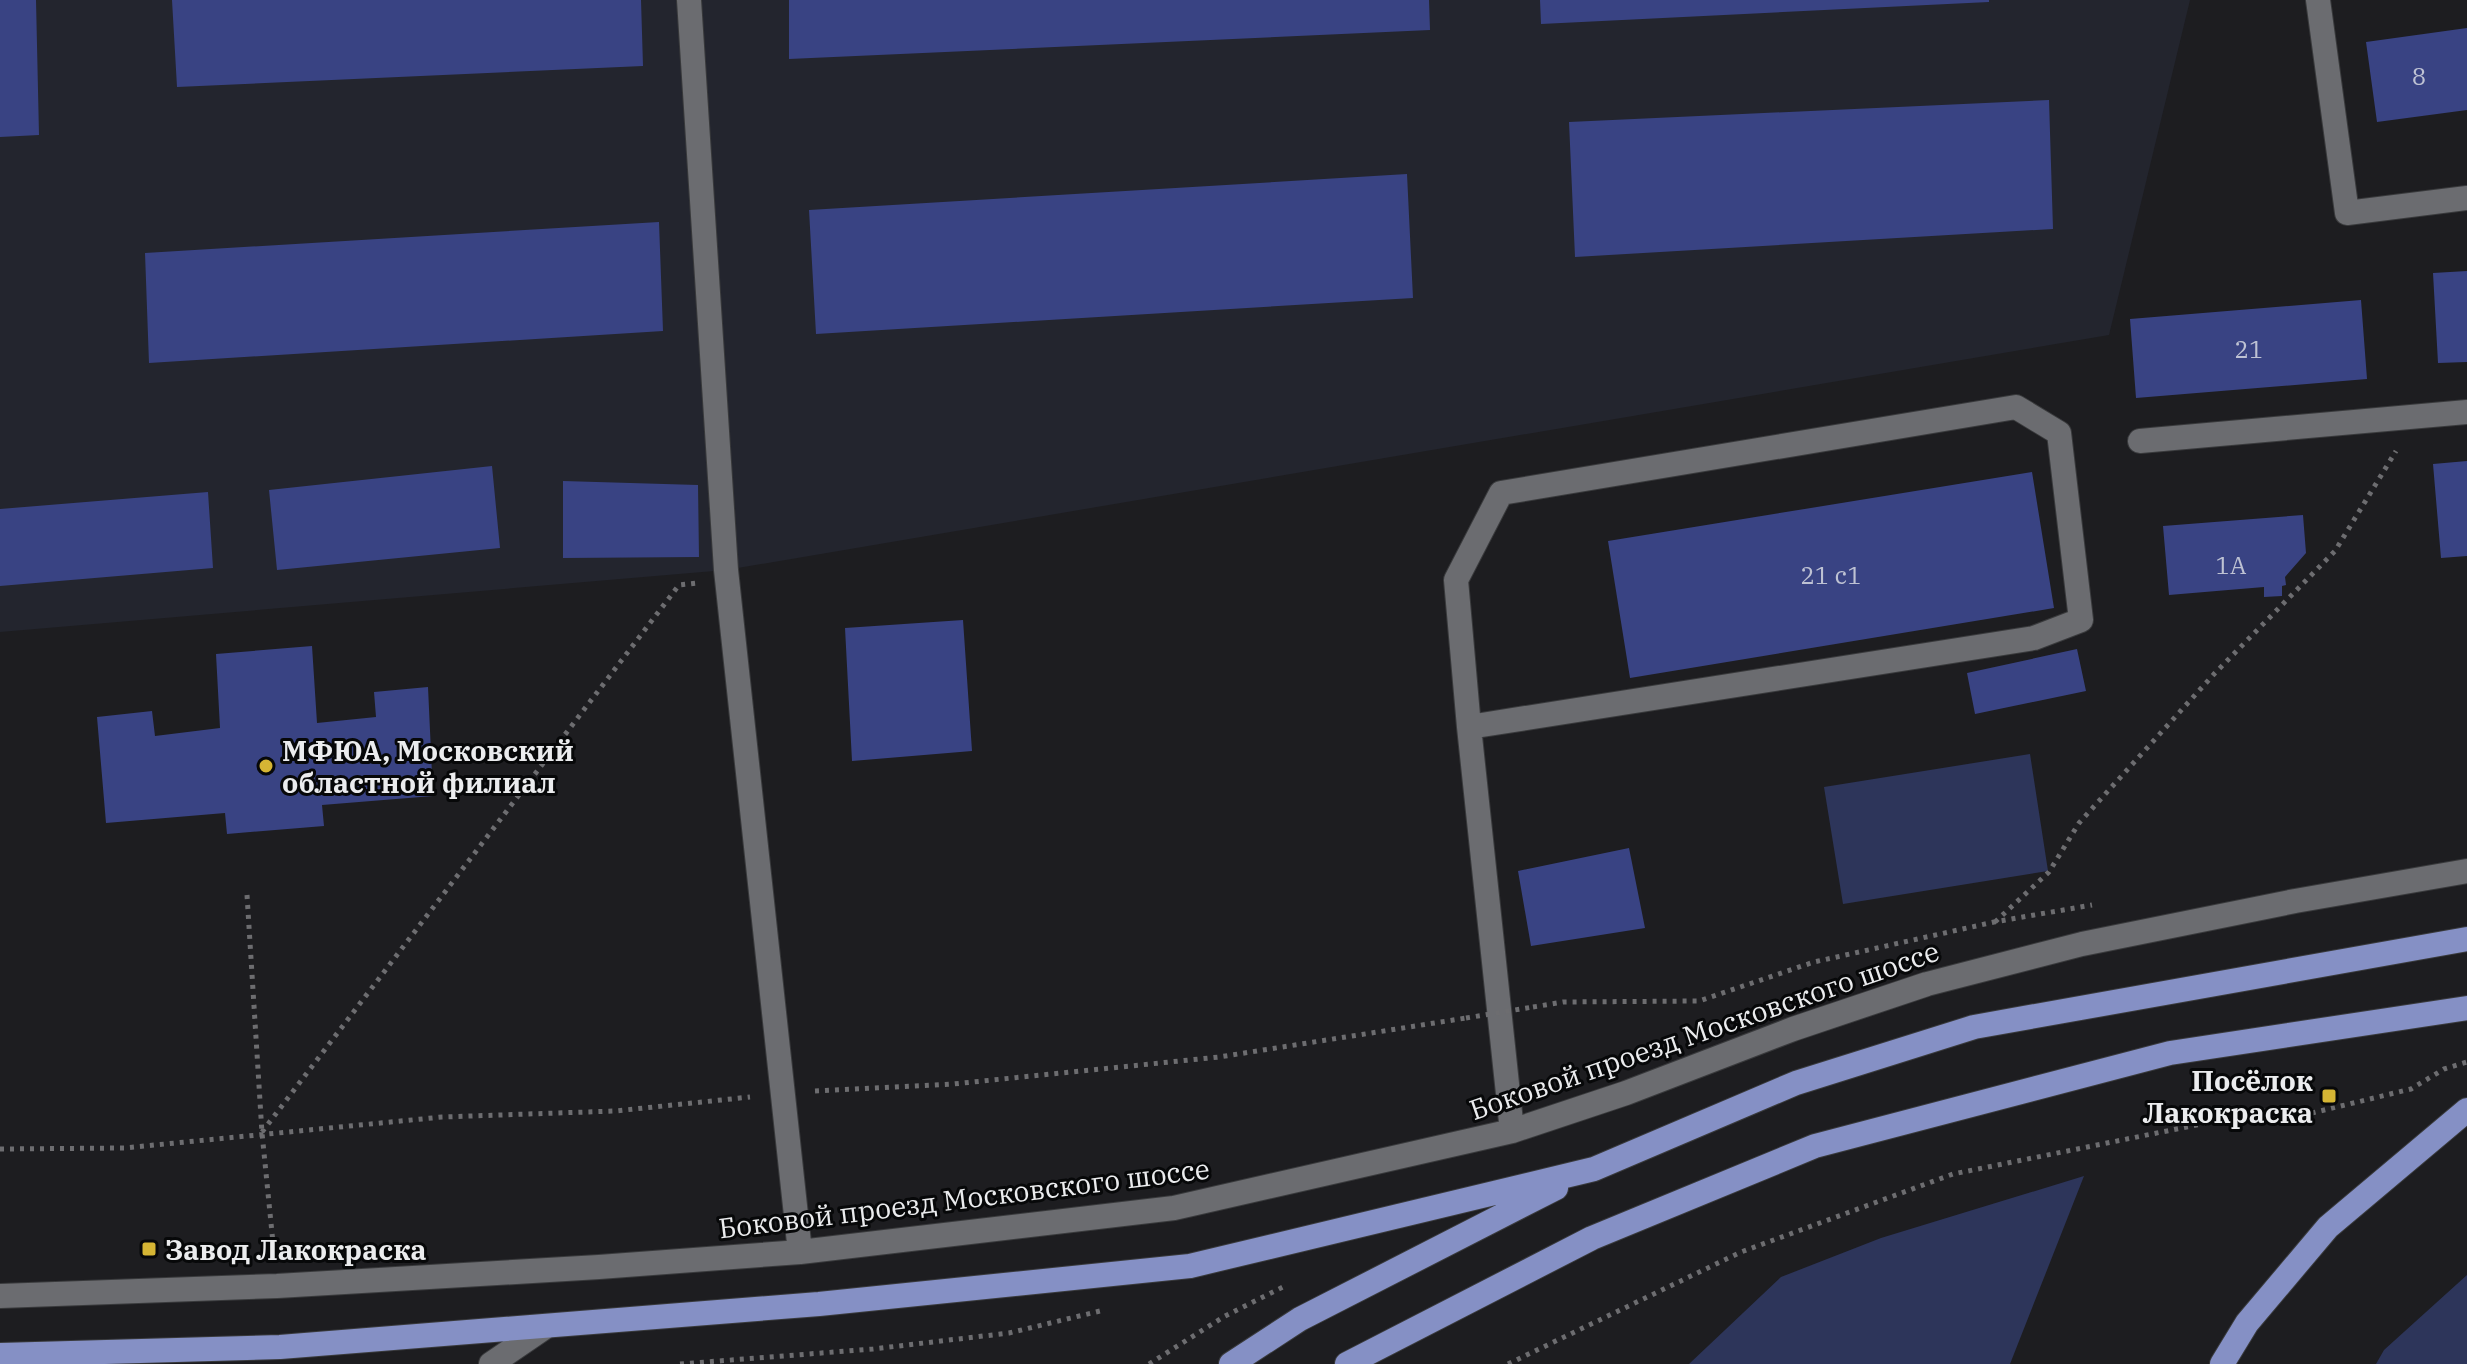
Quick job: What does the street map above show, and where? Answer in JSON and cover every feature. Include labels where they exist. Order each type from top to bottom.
[{"type":"main road","points":[[1231,1364],[1300,1319],[1594,1169],[1796,1083],[1974,1027],[2467,939]]},
{"type":"main road","points":[[1347,1364],[1592,1238],[1815,1146],[2170,1053],[2467,1008]]},
{"type":"main road","points":[[2222,1364],[2247,1323],[2328,1227],[2467,1110]]},
{"type":"main road","points":[[0,1355],[280,1347],[835,1302],[1190,1266],[1594,1169]]},
{"type":"street","points":[[689,0],[728,581],[800,1252]]},
{"type":"street","points":[[2318,0],[2347,213],[2467,198]]},
{"type":"street","points":[[1469,727],[2034,638],[2081,620],[2059,433],[2016,407],[1501,493],[1456,580],[1469,727],[1512,1131]]},
{"type":"street","points":[[2140,441],[2467,412]]},
{"type":"street","name":"Боковой проезд Московского шоссе","points":[[0,1296],[277,1286],[800,1252],[1174,1208],[1512,1131],[1927,984],[2082,944],[2295,901],[2467,871]]},
{"type":"street","points":[[491,1364],[545,1327]]},
{"type":"path","points":[[1994,922],[2049,872],[2079,823],[2215,673],[2335,551],[2418,417]]},
{"type":"path","points":[[262,1133],[679,585],[728,581]]},
{"type":"path","points":[[247,895],[262,1133],[277,1286]]},
{"type":"path","points":[[0,1149],[124,1148],[442,1117],[615,1111],[783,1093],[953,1084],[1219,1057],[1563,1002],[1699,1001],[1814,962],[1994,922],[2103,903]]},
{"type":"path","points":[[1508,1364],[1741,1252],[1953,1174],[2281,1108],[2312,1113],[2411,1089],[2444,1069],[2467,1062]]},
{"type":"path","points":[[1149,1364],[1225,1316],[1289,1284]]},
{"type":"path","points":[[680,1364],[873,1349],[1009,1333],[1113,1308]]},
{"type":"shaded area","points":[[0,0],[2190,0],[2109,335],[726,570],[0,632]]},
{"type":"shaded area","points":[[2030,754],[2048,871],[1843,904],[1824,787]]},
{"type":"shaded area","points":[[2084,1176],[2010,1364],[1689,1364],[1781,1277],[1881,1238]]},
{"type":"shaded area","points":[[2467,1275],[2467,1364],[2376,1364],[2384,1350]]},
{"type":"building","points":[[0,0],[36,0],[39,135],[0,137]]},
{"type":"building","points":[[172,0],[641,0],[643,66],[177,87]]},
{"type":"building","points":[[789,0],[1429,0],[1430,30],[789,59]]},
{"type":"building","points":[[1540,0],[1989,0],[1989,2],[1541,24]]},
{"type":"building","points":[[2467,28],[2467,110],[2377,122],[2366,42]]},
{"type":"building","points":[[2049,100],[2053,229],[1575,257],[1569,122]]},
{"type":"building","points":[[1407,174],[1413,298],[816,334],[809,210]]},
{"type":"building","points":[[659,222],[663,331],[149,363],[145,253]]},
{"type":"building","points":[[2467,271],[2467,362],[2438,363],[2433,273]]},
{"type":"building","points":[[2361,300],[2367,379],[2136,398],[2130,319]]},
{"type":"building","points":[[2467,461],[2467,556],[2441,558],[2433,464]]},
{"type":"building","points":[[492,466],[500,548],[277,570],[269,490]]},
{"type":"building","points":[[2032,472],[2054,608],[1630,678],[1608,541]]},
{"type":"building","points":[[563,481],[698,485],[699,557],[563,558]]},
{"type":"building","points":[[208,492],[213,568],[0,586],[0,509]]},
{"type":"building","points":[[2303,515],[2306,553],[2285,577],[2282,596],[2264,597],[2264,587],[2169,595],[2163,526]]},
{"type":"building","points":[[963,620],[972,751],[852,761],[845,628]]},
{"type":"building","name":"МФЮА, Московский областной филиал","points":[[312,646],[317,723],[376,717],[374,692],[428,687],[433,796],[322,805],[324,826],[227,834],[225,813],[106,823],[97,717],[152,711],[155,736],[220,728],[216,654]]},
{"type":"building","points":[[2077,649],[2086,691],[1975,714],[1967,673]]},
{"type":"building","points":[[1629,848],[1645,928],[1531,946],[1518,871]]},
{"type":"place","name":"МФЮА, Московский областной филиал","points":[[266,766]]},
{"type":"place","name":"Посёлок Лакокраска","points":[[2329,1096]]},
{"type":"place","name":"Завод Лакокраска","points":[[149,1249]]}]
